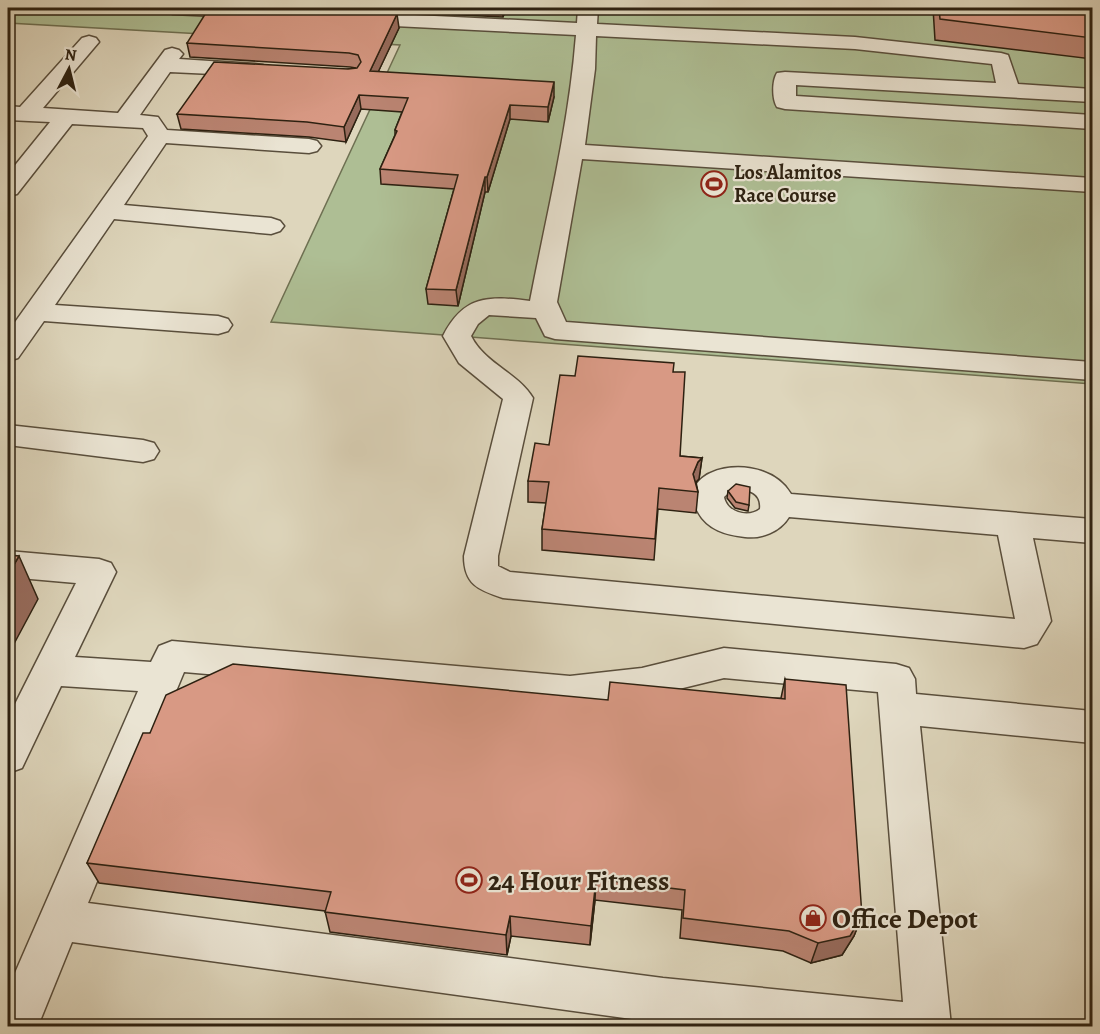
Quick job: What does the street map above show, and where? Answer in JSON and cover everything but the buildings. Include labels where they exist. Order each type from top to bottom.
[{"type":"street","points":[[173,8],[274,13]]},
{"type":"street","points":[[330,17],[588,18],[855,43],[1001,59],[1009,91]]},
{"type":"street","points":[[588,18],[572,151],[543,302],[555,330],[1092,371]]},
{"type":"street","points":[[16,114],[89,42]]},
{"type":"street","points":[[124,121],[168,59],[280,71]]},
{"type":"street","points":[[1092,95],[785,78],[785,102],[1092,122]]},
{"type":"street","points":[[16,114],[150,122],[160,136]]},
{"type":"street","points":[[8,189],[66,117]]},
{"type":"street","points":[[160,136],[309,146]]},
{"type":"street","points":[[8,352],[105,211],[160,136]]},
{"type":"street","points":[[572,151],[1092,186]]},
{"type":"street","points":[[105,211],[271,226]]},
{"type":"street","points":[[547,311],[493,307],[478,309],[462,326],[458,336],[469,357],[486,372],[510,387],[518,398],[481,556],[481,572],[503,585],[1023,634],[1033,621],[1013,525]]},
{"type":"street","points":[[35,312],[218,325]]},
{"type":"street","points":[[8,435],[143,450]]},
{"type":"street","points":[[778,505],[1092,531]]},
{"type":"street","points":[[8,564],[99,572],[8,756]]},
{"type":"street","points":[[15,1026],[172,656],[570,691],[642,683],[724,663],[896,679],[928,1026]]},
{"type":"street","points":[[50,670],[162,678]]},
{"type":"street","points":[[899,708],[1092,727]]},
{"type":"street","points":[[59,920],[663,1014],[910,1026]]},
{"type":"green space","name":"Los Alamitos Race Course","points":[[8,8],[1092,8],[1092,384],[271,322],[400,45],[8,23]]},
{"type":"place","name":"Los Alamitos Race Course","points":[[714,184]]},
{"type":"place","name":"24 Hour Fitness","points":[[469,880]]},
{"type":"place","name":"Office Depot","points":[[813,918]]}]
